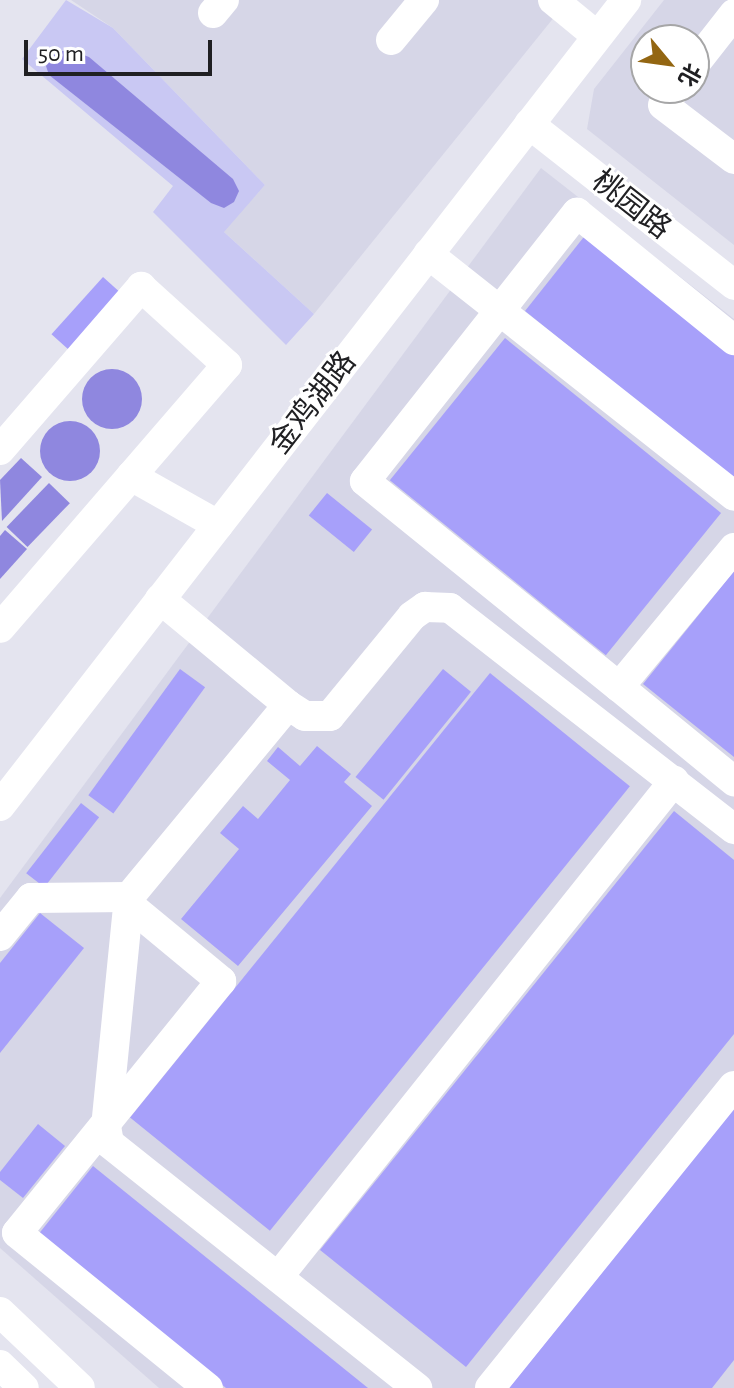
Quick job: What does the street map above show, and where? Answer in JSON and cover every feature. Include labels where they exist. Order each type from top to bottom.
[{"type":"street","points":[[391,40],[424,0]]},
{"type":"street","points":[[553,0],[597,36]]},
{"type":"street","name":"金鸡湖路","points":[[0,806],[626,0]]},
{"type":"street","points":[[710,45],[734,14]]},
{"type":"street","points":[[677,104],[734,159]]},
{"type":"street","name":"桃园路","points":[[529,124],[734,285]]},
{"type":"street","points":[[734,340],[577,213],[365,481],[734,781]]},
{"type":"street","points":[[428,254],[734,496]]},
{"type":"street","points":[[0,450],[141,287],[227,365],[0,628]]},
{"type":"street","points":[[131,476],[218,525]]},
{"type":"street","points":[[619,687],[734,548]]},
{"type":"street","points":[[160,599],[305,716],[330,716],[412,616],[425,607],[450,608],[734,829]]},
{"type":"street","points":[[288,705],[128,900],[106,1126],[109,1143],[417,1388]]},
{"type":"street","points":[[278,1277],[674,781]]},
{"type":"street","points":[[0,936],[31,898],[128,900],[221,981],[106,1126],[9,1225],[208,1388]]},
{"type":"street","points":[[490,1388],[734,1086]]},
{"type":"street","points":[[0,1312],[80,1388]]},
{"type":"street","points":[[0,1365],[24,1388]]},
{"type":"shaded area","points":[[66,0],[113,28],[265,185],[224,232],[314,314],[286,345],[153,212],[173,186],[22,59]]},
{"type":"shaded area","points":[[71,0],[568,0],[314,314],[223,231],[265,185],[113,28]]},
{"type":"shaded area","points":[[664,0],[734,0],[734,245],[587,129],[594,89],[630,43],[630,104],[710,104],[710,24],[645,24]]},
{"type":"shaded area","points":[[70,50],[89,57],[233,179],[239,191],[234,202],[224,208],[211,203],[49,75],[46,66],[57,52]]},
{"type":"shaded area","points":[[541,168],[734,319],[734,1388],[159,1388],[0,1248],[0,898]]},
{"type":"shaded area","points":[[112,369],[133,378],[142,399],[133,420],[112,429],[91,420],[82,399],[91,378]]},
{"type":"shaded area","points":[[70,421],[81,423],[91,430],[98,440],[98,462],[91,472],[81,479],[70,481],[59,479],[49,472],[42,462],[40,451],[42,440],[49,430],[59,423]]},
{"type":"shaded area","points":[[21,458],[42,477],[2,521],[0,480]]},
{"type":"shaded area","points":[[49,483],[70,503],[27,547],[7,527]]},
{"type":"shaded area","points":[[5,530],[27,549],[0,579],[0,536]]},
{"type":"building","points":[[587,233],[734,352],[734,479],[525,311]]},
{"type":"building","points":[[103,277],[121,293],[69,350],[51,334]]},
{"type":"building","points":[[505,338],[721,513],[606,655],[390,480]]},
{"type":"building","points":[[327,493],[372,530],[354,552],[309,516]]},
{"type":"building","points":[[734,571],[734,757],[643,684]]},
{"type":"building","points":[[180,669],[205,687],[113,813],[88,795]]},
{"type":"building","points":[[443,669],[471,692],[384,800],[356,777]]},
{"type":"building","points":[[490,673],[630,786],[270,1231],[130,1118]]},
{"type":"building","points":[[317,746],[351,774],[344,782],[372,806],[238,966],[181,919],[239,849],[220,833],[243,806],[258,819],[290,780],[267,761],[278,747],[300,766]]},
{"type":"building","points":[[81,803],[99,817],[44,887],[26,873]]},
{"type":"building","points":[[674,811],[734,860],[734,1034],[466,1367],[320,1250]]},
{"type":"building","points":[[40,913],[84,948],[0,1053],[0,963]]},
{"type":"building","points":[[734,1108],[734,1360],[712,1388],[509,1388]]},
{"type":"building","points":[[38,1124],[65,1146],[23,1198],[0,1180],[0,1172]]},
{"type":"building","points":[[93,1166],[368,1388],[226,1388],[37,1236]]}]
